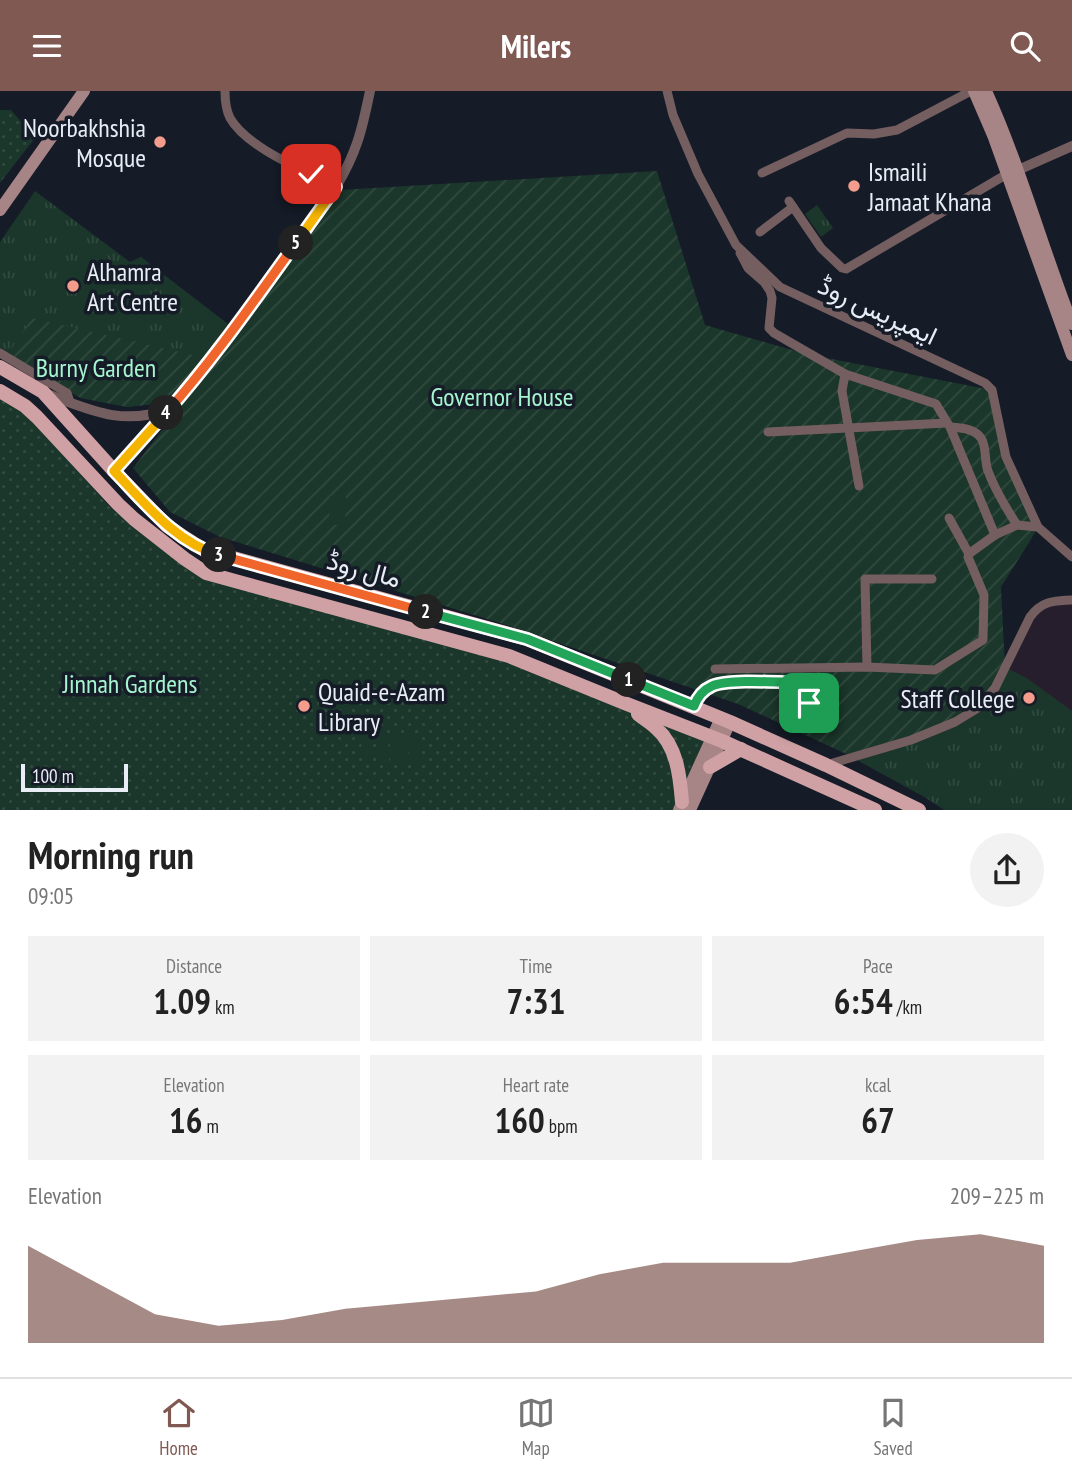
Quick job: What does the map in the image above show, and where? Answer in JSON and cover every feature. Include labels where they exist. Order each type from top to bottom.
[{"type":"main road","points":[[0,210],[84,91]]},
{"type":"main road","points":[[973,91],[1013,172],[1072,324]]},
{"type":"main road","points":[[986,91],[1072,355]]},
{"type":"main road","name":"مال روڈ","points":[[0,367],[43,392],[167,526],[204,550],[527,639],[694,706],[919,810]]},
{"type":"main road","name":"مال روڈ","points":[[0,391],[25,406],[37,417],[118,505],[206,573],[509,656],[741,749],[875,810]]},
{"type":"main road","points":[[627,704],[658,729],[667,741],[676,761],[684,807]]},
{"type":"main road","points":[[684,807],[726,720]]},
{"type":"main road","points":[[684,807],[710,767],[717,739]]},
{"type":"main road","points":[[710,767],[741,749]]},
{"type":"street","points":[[225,91],[231,120],[249,138],[278,157],[336,187]]},
{"type":"street","points":[[114,471],[184,394],[336,187],[358,145],[370,91]]},
{"type":"street","name":"ایمپریس روڈ","points":[[667,91],[673,115],[698,174],[736,245],[780,287],[985,383],[992,390],[1006,457],[1038,527],[1072,557]]},
{"type":"street","points":[[762,173],[847,133],[874,134],[897,130],[973,91]]},
{"type":"street","points":[[760,232],[791,204],[821,247],[846,269],[1013,172],[1072,146]]},
{"type":"street","points":[[736,245],[748,268],[770,291],[772,298],[769,328],[774,333],[845,374],[936,404],[948,425],[995,535]]},
{"type":"street","points":[[0,353],[67,393],[70,402]]},
{"type":"street","points":[[845,374],[842,391],[859,486]]},
{"type":"street","points":[[43,392],[99,413],[143,417],[170,409]]},
{"type":"street","points":[[768,432],[848,427],[948,425],[967,428],[980,437],[985,451],[986,467],[997,493],[1017,525]]},
{"type":"street","points":[[715,669],[867,667],[935,670],[983,641],[984,595],[969,554],[949,518]]},
{"type":"street","points":[[969,554],[995,535],[1017,525],[1038,527]]},
{"type":"street","points":[[867,667],[865,579],[932,579]]},
{"type":"street","points":[[826,765],[911,740],[955,722],[978,708],[995,688],[1036,609],[1054,601],[1072,600]]},
{"type":"street","points":[[694,706],[696,699],[713,685],[736,683],[808,683],[809,703]]},
{"type":"shaded area","points":[[1054,601],[1072,604],[1072,810],[978,708],[1030,617]]},
{"type":"green space","points":[[0,110],[11,110],[35,138],[0,183]]},
{"type":"green space","name":"Governor House","points":[[657,171],[705,325],[806,354],[992,390],[1006,457],[1038,527],[1001,587],[1005,667],[995,688],[955,722],[866,754],[844,753],[738,704],[500,623],[220,537],[170,512],[133,468],[238,331],[340,190]]},
{"type":"green space","points":[[35,191],[130,262],[141,257],[228,324],[206,358],[154,404],[127,407],[81,398],[0,349],[0,242]]},
{"type":"green space","points":[[817,205],[833,228],[821,237],[805,214]]},
{"type":"green space","name":"Burny Garden","points":[[32,318],[206,358],[180,390],[154,404],[127,407],[81,398],[8,354]]},
{"type":"green space","name":"Jinnah Gardens","points":[[0,395],[23,409],[109,506],[202,578],[510,659],[709,739],[674,810],[0,810]]},
{"type":"green space","points":[[330,496],[346,497],[345,525],[329,525]]},
{"type":"green space","name":"Staff College","points":[[1005,667],[1028,679],[1072,711],[1072,810],[944,810],[844,753],[866,754]]},
{"type":"green space","points":[[388,736],[389,762],[377,762],[376,737]]},
{"type":"green space","points":[[393,736],[404,736],[405,762],[393,762]]},
{"type":"green space","points":[[408,736],[420,736],[421,761],[409,761]]},
{"type":"green space","points":[[361,737],[373,737],[373,762],[362,763]]},
{"type":"place","name":"Noorbakhshia Mosque","points":[[160,142]]},
{"type":"place","name":"Ismaili Jamaat Khana","points":[[854,186]]},
{"type":"place","name":"Alhamra Art Centre","points":[[73,286]]},
{"type":"place","name":"Staff College","points":[[1029,698]]},
{"type":"place","name":"Quaid-e-Azam Library","points":[[304,706]]},
{"type":"route","points":[[311,174],[336,187],[184,394],[114,471],[167,526],[204,550],[527,639],[694,706],[696,699],[713,685],[736,683],[808,683],[809,703]]}]
